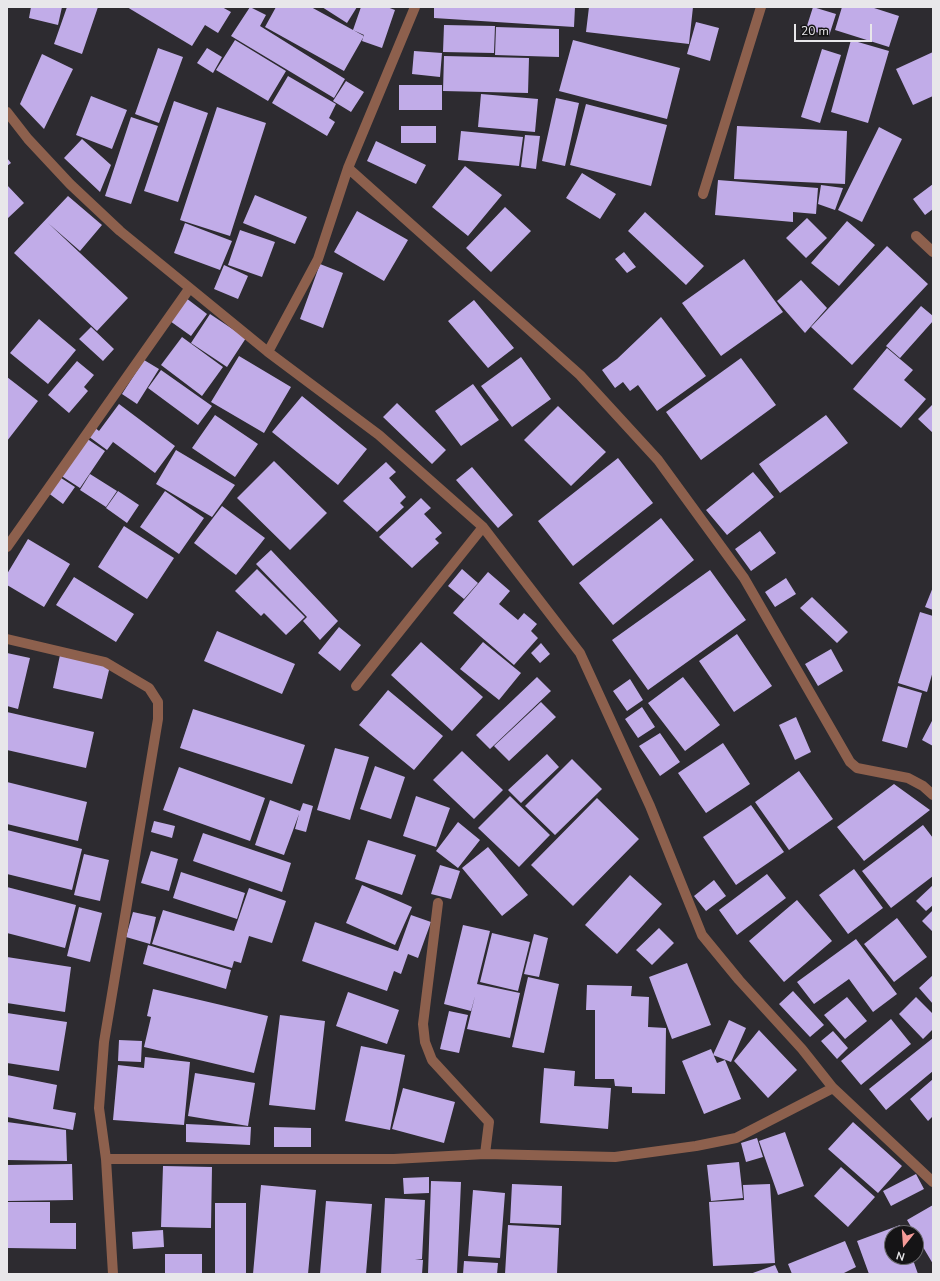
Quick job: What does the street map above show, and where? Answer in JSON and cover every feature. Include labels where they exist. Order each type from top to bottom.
[{"type":"street","points":[[268,352],[318,259],[348,168],[415,7]]},
{"type":"street","points":[[703,194],[760,7]]},
{"type":"street","points":[[7,112],[28,139],[70,184],[120,231],[189,289],[268,352],[379,436],[483,527],[580,653],[650,806],[702,935],[739,980],[802,1049],[833,1088],[933,1182]]},
{"type":"street","points":[[348,168],[580,374],[658,460],[744,578],[850,762],[857,768],[908,778],[923,786],[933,795]]},
{"type":"street","points":[[916,236],[933,252]]},
{"type":"street","points":[[7,547],[189,289]]},
{"type":"street","points":[[356,686],[483,527]]},
{"type":"street","points":[[7,639],[104,662],[149,688],[158,702],[158,719],[104,1042],[99,1108],[106,1159],[113,1274]]},
{"type":"street","points":[[438,903],[423,1024],[425,1042],[432,1060],[489,1122],[485,1154]]},
{"type":"street","points":[[106,1159],[394,1158],[485,1154],[616,1157],[696,1146],[736,1138],[833,1088]]},
{"type":"building","points":[[31,7],[62,7],[58,25],[29,18]]},
{"type":"building","points":[[67,7],[98,7],[82,54],[54,44]]},
{"type":"building","points":[[127,7],[222,7],[231,12],[218,33],[205,25],[192,46]]},
{"type":"building","points":[[250,7],[266,15],[260,26],[345,79],[334,98],[231,36]]},
{"type":"building","points":[[276,7],[311,7],[364,36],[344,71],[265,27]]},
{"type":"building","points":[[322,7],[357,7],[347,23]]},
{"type":"building","points":[[361,7],[387,7],[395,10],[382,48],[362,41],[364,35],[353,30]]},
{"type":"building","points":[[434,7],[575,7],[574,27],[434,18]]},
{"type":"building","points":[[589,7],[693,7],[689,44],[586,32]]},
{"type":"building","points":[[813,7],[836,14],[829,36],[806,29]]},
{"type":"building","points":[[842,7],[871,7],[899,16],[889,47],[835,30]]},
{"type":"building","points":[[696,22],[719,28],[710,61],[687,54]]},
{"type":"building","points":[[444,25],[495,26],[494,53],[443,52]]},
{"type":"building","points":[[496,27],[559,29],[559,57],[495,55]]},
{"type":"building","points":[[235,40],[286,71],[268,101],[216,70]]},
{"type":"building","points":[[573,40],[680,68],[667,119],[559,91]]},
{"type":"building","points":[[851,40],[889,51],[868,123],[831,112]]},
{"type":"building","points":[[158,48],[183,57],[159,123],[135,114]]},
{"type":"building","points":[[207,48],[222,57],[213,73],[197,63]]},
{"type":"building","points":[[822,49],[841,55],[820,123],[801,117]]},
{"type":"building","points":[[414,51],[442,53],[440,77],[412,74]]},
{"type":"building","points":[[933,52],[933,96],[913,105],[896,69]]},
{"type":"building","points":[[42,54],[73,69],[44,129],[20,104]]},
{"type":"building","points":[[444,56],[529,58],[528,93],[443,91]]},
{"type":"building","points":[[288,76],[336,104],[329,118],[335,122],[327,136],[272,103]]},
{"type":"building","points":[[346,81],[364,92],[351,112],[333,101]]},
{"type":"building","points":[[399,85],[442,85],[442,110],[399,110]]},
{"type":"building","points":[[481,94],[538,99],[535,132],[478,127]]},
{"type":"building","points":[[91,96],[127,110],[112,149],[76,135]]},
{"type":"building","points":[[556,98],[579,103],[565,166],[542,161]]},
{"type":"building","points":[[174,101],[208,113],[178,202],[144,191]]},
{"type":"building","points":[[586,104],[667,125],[651,186],[570,165]]},
{"type":"building","points":[[217,107],[266,123],[230,236],[180,220]]},
{"type":"building","points":[[131,117],[158,126],[131,204],[105,196]]},
{"type":"building","points":[[401,126],[436,126],[436,143],[401,143]]},
{"type":"building","points":[[737,126],[847,131],[845,184],[734,179]]},
{"type":"building","points":[[879,127],[902,139],[862,222],[838,210]]},
{"type":"building","points":[[461,131],[523,137],[519,166],[458,160]]},
{"type":"building","points":[[525,135],[540,136],[536,169],[521,167]]},
{"type":"building","points":[[82,139],[111,165],[100,192],[64,158]]},
{"type":"building","points":[[376,141],[426,165],[416,184],[367,161]]},
{"type":"building","points":[[7,158],[11,163],[7,166]]},
{"type":"building","points":[[465,166],[502,195],[468,236],[432,207]]},
{"type":"building","points":[[582,173],[616,194],[600,219],[566,198]]},
{"type":"building","points":[[718,180],[818,188],[816,214],[793,212],[793,222],[715,215]]},
{"type":"building","points":[[933,184],[933,209],[925,215],[913,199]]},
{"type":"building","points":[[7,185],[24,203],[7,219]]},
{"type":"building","points":[[821,185],[843,188],[835,210],[818,204]]},
{"type":"building","points":[[255,195],[307,217],[295,244],[243,223]]},
{"type":"building","points":[[68,196],[102,225],[80,251],[48,223],[128,298],[97,331],[14,253]]},
{"type":"building","points":[[505,207],[531,231],[491,272],[466,248]]},
{"type":"building","points":[[357,211],[408,240],[384,281],[334,252]]},
{"type":"building","points":[[645,212],[704,266],[686,285],[628,231]]},
{"type":"building","points":[[807,218],[827,238],[806,258],[786,238]]},
{"type":"building","points":[[847,221],[875,245],[839,286],[811,263]]},
{"type":"building","points":[[185,223],[232,241],[220,270],[174,253]]},
{"type":"building","points":[[240,230],[275,242],[262,277],[228,265]]},
{"type":"building","points":[[887,246],[928,284],[852,365],[811,327]]},
{"type":"building","points":[[624,252],[636,267],[627,273],[615,259]]},
{"type":"building","points":[[744,259],[783,312],[721,356],[682,303]]},
{"type":"building","points":[[320,264],[343,273],[323,328],[300,319]]},
{"type":"building","points":[[224,265],[248,276],[238,299],[214,289]]},
{"type":"building","points":[[801,280],[827,308],[805,333],[777,301]]},
{"type":"building","points":[[186,298],[207,314],[191,336],[170,321]]},
{"type":"building","points":[[474,300],[514,348],[488,368],[448,321]]},
{"type":"building","points":[[921,306],[933,316],[933,321],[900,358],[886,346]]},
{"type":"building","points":[[210,314],[246,338],[227,367],[191,343]]},
{"type":"building","points":[[661,317],[706,376],[657,411],[638,385],[630,391],[623,382],[615,388],[602,370],[617,359]]},
{"type":"building","points":[[39,319],[76,350],[48,384],[10,353]]},
{"type":"building","points":[[91,327],[114,349],[103,361],[79,339]]},
{"type":"building","points":[[182,337],[223,367],[202,396],[161,365]]},
{"type":"building","points":[[887,348],[913,370],[904,380],[926,399],[901,428],[853,389]]},
{"type":"building","points":[[239,356],[291,387],[264,433],[211,402]]},
{"type":"building","points":[[521,357],[551,399],[512,427],[481,386]]},
{"type":"building","points":[[741,358],[776,405],[701,460],[666,412]]},
{"type":"building","points":[[144,360],[159,369],[137,404],[122,394]]},
{"type":"building","points":[[77,361],[94,375],[84,387],[88,391],[69,413],[48,395]]},
{"type":"building","points":[[161,370],[212,406],[198,425],[148,388]]},
{"type":"building","points":[[7,377],[38,401],[7,441]]},
{"type":"building","points":[[473,384],[499,420],[461,446],[435,411]]},
{"type":"building","points":[[302,396],[367,449],[338,485],[272,432]]},
{"type":"building","points":[[397,403],[446,450],[432,464],[383,417]]},
{"type":"building","points":[[119,404],[175,446],[155,473],[109,439],[113,442],[107,450],[88,436],[94,427],[99,431]]},
{"type":"building","points":[[933,404],[933,433],[918,419]]},
{"type":"building","points":[[558,406],[606,452],[571,486],[524,440]]},
{"type":"building","points":[[215,415],[258,444],[235,477],[192,448]]},
{"type":"building","points":[[826,415],[848,443],[780,493],[759,464]]},
{"type":"building","points":[[86,438],[105,451],[80,488],[60,475]]},
{"type":"building","points":[[176,450],[235,485],[212,517],[156,484]]},
{"type":"building","points":[[618,458],[653,503],[573,566],[538,521]]},
{"type":"building","points":[[274,461],[327,513],[290,550],[237,498]]},
{"type":"building","points":[[386,462],[396,472],[389,478],[406,497],[400,503],[404,507],[377,532],[343,501]]},
{"type":"building","points":[[472,467],[513,515],[498,528],[456,480]]},
{"type":"building","points":[[753,472],[774,497],[727,535],[706,510]]},
{"type":"building","points":[[90,474],[117,491],[106,507],[80,490]]},
{"type":"building","points":[[58,476],[75,487],[63,504],[47,492]]},
{"type":"building","points":[[118,491],[139,505],[127,523],[106,508]]},
{"type":"building","points":[[165,491],[204,518],[179,554],[140,527]]},
{"type":"building","points":[[421,498],[431,508],[424,514],[442,533],[435,539],[439,543],[412,568],[379,537]]},
{"type":"building","points":[[222,506],[265,538],[236,575],[194,543]]},
{"type":"building","points":[[661,518],[694,560],[613,625],[579,583]]},
{"type":"building","points":[[124,526],[174,558],[147,599],[98,567]]},
{"type":"building","points":[[760,531],[776,553],[751,571],[735,549]]},
{"type":"building","points":[[28,539],[70,564],[44,607],[7,585],[7,574]]},
{"type":"building","points":[[271,550],[338,621],[320,640],[303,621],[307,617],[256,564]]},
{"type":"building","points":[[257,569],[305,617],[286,635],[264,613],[261,616],[235,591]]},
{"type":"building","points":[[462,569],[478,583],[464,599],[448,586]]},
{"type":"building","points":[[710,570],[746,620],[648,690],[612,640]]},
{"type":"building","points":[[488,572],[510,591],[499,604],[518,620],[524,613],[537,624],[531,631],[538,638],[514,665],[453,613]]},
{"type":"building","points":[[74,577],[134,614],[116,642],[56,605]]},
{"type":"building","points":[[786,578],[796,594],[775,607],[765,592]]},
{"type":"building","points":[[933,587],[933,610],[925,607]]},
{"type":"building","points":[[812,597],[848,632],[837,643],[800,608]]},
{"type":"building","points":[[920,612],[933,616],[933,671],[927,692],[898,683]]},
{"type":"building","points":[[339,627],[361,645],[340,671],[318,653]]},
{"type":"building","points":[[217,631],[295,664],[282,694],[204,661]]},
{"type":"building","points":[[737,634],[772,686],[734,712],[699,661]]},
{"type":"building","points":[[421,642],[483,697],[452,731],[391,675]]},
{"type":"building","points":[[483,642],[521,673],[499,700],[460,669]]},
{"type":"building","points":[[541,643],[550,654],[540,663],[531,653]]},
{"type":"building","points":[[831,649],[843,671],[818,686],[805,664]]},
{"type":"building","points":[[7,653],[30,658],[18,709],[7,706]]},
{"type":"building","points":[[60,655],[110,666],[102,699],[53,688]]},
{"type":"building","points":[[537,677],[551,691],[490,749],[476,735]]},
{"type":"building","points":[[683,677],[720,725],[685,751],[648,703]]},
{"type":"building","points":[[630,679],[643,700],[627,711],[613,691]]},
{"type":"building","points":[[898,686],[922,693],[907,748],[882,741]]},
{"type":"building","points":[[388,690],[443,736],[414,770],[359,725]]},
{"type":"building","points":[[541,702],[556,717],[509,761],[494,746]]},
{"type":"building","points":[[642,707],[655,727],[638,738],[625,719]]},
{"type":"building","points":[[193,709],[305,745],[292,784],[180,748]]},
{"type":"building","points":[[7,712],[94,732],[86,768],[7,750]]},
{"type":"building","points":[[796,717],[811,752],[795,760],[779,725]]},
{"type":"building","points":[[933,719],[933,746],[922,740]]},
{"type":"building","points":[[660,733],[680,762],[660,776],[639,746]]},
{"type":"building","points":[[723,743],[750,784],[706,813],[678,773]]},
{"type":"building","points":[[335,748],[369,757],[350,820],[317,810]]},
{"type":"building","points":[[462,751],[503,790],[474,819],[433,780]]},
{"type":"building","points":[[547,754],[559,767],[521,803],[508,790]]},
{"type":"building","points":[[572,759],[602,789],[555,835],[525,806]]},
{"type":"building","points":[[375,766],[405,777],[391,819],[360,809]]},
{"type":"building","points":[[179,767],[265,798],[250,841],[163,810]]},
{"type":"building","points":[[799,771],[833,819],[789,850],[755,802]]},
{"type":"building","points":[[7,782],[87,802],[78,841],[7,824]]},
{"type":"building","points":[[894,784],[930,810],[864,861],[837,827]]},
{"type":"building","points":[[416,796],[450,808],[436,847],[403,836]]},
{"type":"building","points":[[510,796],[550,835],[519,867],[478,828]]},
{"type":"building","points":[[597,798],[639,839],[573,906],[531,865]]},
{"type":"building","points":[[270,800],[300,811],[303,803],[313,806],[306,832],[295,829],[299,814],[284,855],[255,845]]},
{"type":"building","points":[[751,805],[784,852],[736,885],[703,837]]},
{"type":"building","points":[[154,821],[175,826],[172,838],[151,832]]},
{"type":"building","points":[[458,822],[480,840],[458,868],[436,851]]},
{"type":"building","points":[[923,825],[933,838],[933,876],[891,908],[862,871]]},
{"type":"building","points":[[7,830],[82,849],[72,890],[7,874]]},
{"type":"building","points":[[203,833],[291,863],[282,892],[193,861]]},
{"type":"building","points":[[368,840],[416,855],[402,895],[355,879]]},
{"type":"building","points":[[488,847],[528,895],[502,916],[462,868]]},
{"type":"building","points":[[151,851],[178,859],[169,891],[141,883]]},
{"type":"building","points":[[84,854],[109,860],[100,901],[74,895]]},
{"type":"building","points":[[440,865],[460,871],[451,899],[431,894]]},
{"type":"building","points":[[854,869],[883,908],[848,934],[819,895]]},
{"type":"building","points":[[181,872],[245,893],[237,919],[173,898]]},
{"type":"building","points":[[767,874],[786,898],[737,935],[719,910]]},
{"type":"building","points":[[630,875],[662,904],[617,954],[585,925]]},
{"type":"building","points":[[714,880],[726,896],[706,911],[694,896]]},
{"type":"building","points":[[362,885],[412,907],[395,945],[346,923]]},
{"type":"building","points":[[933,885],[933,905],[926,911],[916,901]]},
{"type":"building","points":[[7,887],[76,905],[65,948],[7,933]]},
{"type":"building","points":[[249,888],[286,901],[272,943],[249,936],[241,963],[234,961],[232,968],[152,944],[163,910],[234,931]]},
{"type":"building","points":[[797,900],[832,941],[784,982],[749,941]]},
{"type":"building","points":[[79,907],[102,913],[90,962],[67,956]]},
{"type":"building","points":[[933,910],[933,932],[922,921]]},
{"type":"building","points":[[133,912],[156,917],[150,944],[126,937]]},
{"type":"building","points":[[411,915],[431,922],[418,958],[408,954],[401,974],[394,971],[387,991],[302,961],[315,922],[398,951]]},
{"type":"building","points":[[897,918],[927,957],[894,982],[864,944]]},
{"type":"building","points":[[463,925],[490,931],[477,984],[520,993],[510,1038],[467,1029],[475,996],[471,1011],[444,1004]]},
{"type":"building","points":[[659,928],[674,943],[652,965],[636,950]]},
{"type":"building","points":[[492,933],[530,942],[518,991],[480,982]]},
{"type":"building","points":[[534,934],[548,938],[539,977],[524,974]]},
{"type":"building","points":[[856,939],[897,994],[873,1012],[849,979],[814,1004],[797,982]]},
{"type":"building","points":[[148,945],[231,970],[226,989],[143,964]]},
{"type":"building","points":[[7,957],[71,967],[65,1012],[7,1003]]},
{"type":"building","points":[[687,963],[711,1025],[672,1039],[649,977]]},
{"type":"building","points":[[933,975],[933,1004],[919,988]]},
{"type":"building","points":[[528,977],[559,984],[544,1053],[512,1047]]},
{"type":"building","points":[[587,985],[632,986],[631,996],[649,997],[648,1027],[666,1028],[665,1094],[632,1093],[632,1087],[615,1086],[614,1079],[595,1079],[595,1010],[586,1010]]},
{"type":"building","points":[[153,989],[268,1016],[254,1073],[144,1047],[151,1017],[147,1016]]},
{"type":"building","points":[[793,991],[824,1025],[810,1037],[779,1004]]},
{"type":"building","points":[[348,992],[399,1010],[387,1044],[336,1026]]},
{"type":"building","points":[[847,997],[867,1021],[845,1039],[824,1015]]},
{"type":"building","points":[[916,997],[933,1014],[933,1029],[923,1039],[899,1014]]},
{"type":"building","points":[[449,1011],[468,1015],[459,1053],[440,1049]]},
{"type":"building","points":[[7,1013],[67,1022],[59,1071],[7,1063]]},
{"type":"building","points":[[280,1015],[325,1021],[315,1110],[269,1105]]},
{"type":"building","points":[[891,1019],[911,1044],[861,1085],[841,1061]]},
{"type":"building","points":[[729,1020],[746,1028],[731,1062],[713,1055]]},
{"type":"building","points":[[759,1030],[797,1070],[768,1098],[734,1061]]},
{"type":"building","points":[[833,1031],[848,1048],[837,1059],[821,1041]]},
{"type":"building","points":[[933,1038],[933,1071],[886,1110],[869,1089]]},
{"type":"building","points":[[119,1040],[142,1041],[141,1062],[118,1061]]},
{"type":"building","points":[[361,1046],[405,1055],[390,1130],[345,1121]]},
{"type":"building","points":[[711,1049],[717,1063],[725,1060],[741,1099],[704,1114],[682,1061]]},
{"type":"building","points":[[145,1057],[190,1062],[184,1125],[113,1120],[118,1065],[144,1068]]},
{"type":"building","points":[[544,1068],[575,1071],[574,1086],[611,1088],[608,1129],[540,1123]]},
{"type":"building","points":[[195,1073],[255,1083],[248,1126],[188,1116]]},
{"type":"building","points":[[7,1075],[57,1085],[53,1109],[76,1113],[73,1130],[7,1117]]},
{"type":"building","points":[[933,1079],[933,1116],[928,1121],[910,1099]]},
{"type":"building","points":[[403,1088],[455,1102],[444,1143],[392,1129]]},
{"type":"building","points":[[7,1122],[66,1130],[67,1161],[7,1160]]},
{"type":"building","points":[[853,1122],[902,1166],[878,1193],[828,1149]]},
{"type":"building","points":[[186,1124],[251,1127],[250,1145],[186,1142]]},
{"type":"building","points":[[274,1127],[311,1128],[311,1147],[274,1147]]},
{"type":"building","points":[[785,1132],[804,1186],[778,1195],[759,1141]]},
{"type":"building","points":[[757,1138],[763,1157],[746,1162],[741,1143]]},
{"type":"building","points":[[739,1162],[743,1198],[711,1201],[707,1165]]},
{"type":"building","points":[[72,1164],[73,1200],[7,1201],[7,1165]]},
{"type":"building","points":[[163,1166],[212,1167],[211,1228],[161,1227]]},
{"type":"building","points":[[841,1167],[875,1197],[848,1227],[814,1196]]},
{"type":"building","points":[[916,1174],[924,1189],[891,1206],[883,1191]]},
{"type":"building","points":[[429,1177],[429,1193],[404,1194],[403,1178]]},
{"type":"building","points":[[431,1181],[461,1182],[457,1274],[428,1274]]},
{"type":"building","points":[[512,1184],[562,1186],[561,1225],[510,1223]]},
{"type":"building","points":[[770,1184],[775,1263],[713,1266],[709,1202],[744,1200],[743,1185]]},
{"type":"building","points":[[261,1185],[316,1190],[308,1274],[253,1274]]},
{"type":"building","points":[[473,1190],[505,1193],[500,1258],[468,1256]]},
{"type":"building","points":[[385,1198],[425,1200],[422,1259],[415,1259],[423,1260],[422,1274],[381,1274]]},
{"type":"building","points":[[326,1201],[372,1204],[366,1274],[320,1274]]},
{"type":"building","points":[[7,1202],[50,1202],[50,1223],[76,1223],[76,1249],[7,1248]]},
{"type":"building","points":[[215,1203],[246,1203],[246,1274],[215,1274]]},
{"type":"building","points":[[933,1205],[933,1264],[924,1249],[924,1225],[910,1225],[907,1220]]},
{"type":"building","points":[[508,1225],[559,1228],[557,1274],[505,1274]]},
{"type":"building","points":[[163,1230],[164,1247],[133,1249],[132,1232]]},
{"type":"building","points":[[884,1231],[884,1265],[915,1265],[918,1274],[869,1274],[857,1241]]},
{"type":"building","points":[[845,1241],[856,1267],[842,1274],[792,1274],[788,1264]]},
{"type":"building","points":[[165,1254],[202,1254],[202,1274],[165,1274]]},
{"type":"building","points":[[464,1261],[498,1263],[497,1274],[463,1274]]},
{"type":"building","points":[[775,1265],[779,1274],[750,1274]]}]
